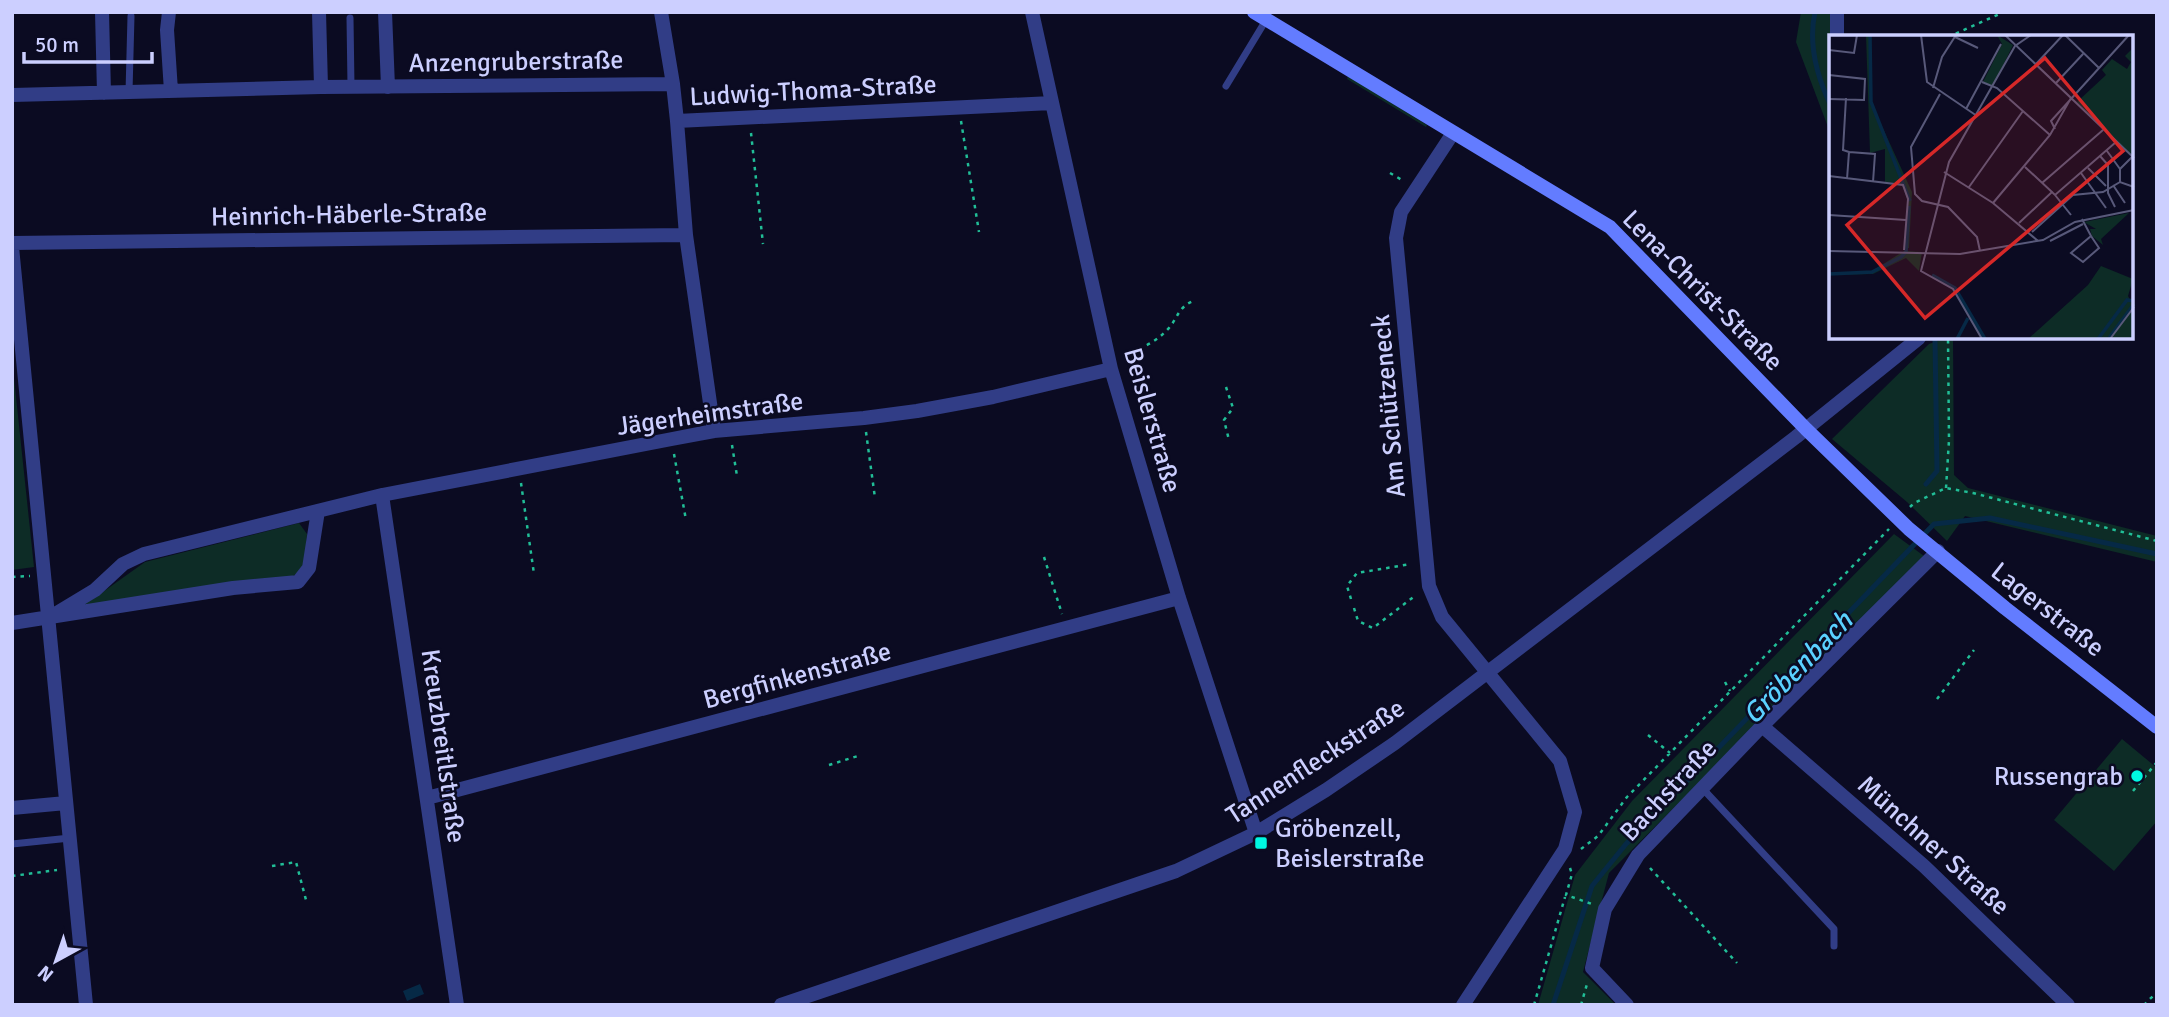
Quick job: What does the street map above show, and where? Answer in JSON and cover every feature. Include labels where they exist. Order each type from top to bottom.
[{"type":"street","points":[[102,12],[104,93]]},
{"type":"street","points":[[169,12],[167,30],[171,91]]},
{"type":"street","points":[[320,12],[321,88]]},
{"type":"street","points":[[385,12],[388,87]]},
{"type":"street","points":[[661,12],[677,121]]},
{"type":"street","name":"Beislerstraße","points":[[1032,12],[1111,369],[1179,598],[1256,833]]},
{"type":"street","points":[[1837,12],[1837,35]]},
{"type":"street","name":"Lena-Christ-Straße","points":[[1260,16],[1610,227],[1805,429],[1904,524]]},
{"type":"street","name":"Anzengruberstraße","points":[[12,95],[351,87],[673,84]]},
{"type":"street","name":"Ludwig-Thoma-Straße","points":[[713,431],[686,235],[677,121],[1052,103]]},
{"type":"street","name":"Am Schützeneck","points":[[1453,133],[1401,212],[1396,238],[1429,586],[1442,617],[1560,761],[1575,812],[1565,849],[1463,1005]]},
{"type":"street","name":"Heinrich-Häberle-Straße","points":[[12,245],[686,235]]},
{"type":"street","points":[[12,245],[86,1005]]},
{"type":"street","name":"Tannenfleckstraße","points":[[782,1005],[1176,872],[1256,833],[1377,755],[1487,673],[1916,340]]},
{"type":"street","name":"Jägerheimstraße","points":[[47,619],[95,590],[123,565],[144,554],[382,495],[713,431],[864,418],[993,397],[1111,369]]},
{"type":"street","name":"Kreuzbreitlstraße","points":[[382,495],[457,1005]]},
{"type":"street","points":[[12,623],[233,588],[298,582],[309,568],[318,511]]},
{"type":"street","name":"Lagerstraße","points":[[1904,524],[2005,608],[2157,727]]},
{"type":"street","name":"Bachstraße","points":[[1627,1005],[1592,968],[1605,909],[1638,855],[1933,547]]},
{"type":"street","name":"Bergfinkenstraße","points":[[427,799],[1179,598]]},
{"type":"street","name":"Münchner Straße","points":[[1762,726],[1924,866],[2068,1005]]},
{"type":"street","points":[[12,808],[66,803]]},
{"type":"lane","points":[[129,92],[131,16]]},
{"type":"lane","points":[[1226,86],[1260,16]]},
{"type":"lane","points":[[350,18],[351,87]]},
{"type":"lane","points":[[1702,788],[1834,929],[1834,946]]},
{"type":"lane","points":[[12,844],[70,838]]},
{"type":"path","points":[[1952,35],[2004,12]]},
{"type":"path","points":[[958,108],[979,232]]},
{"type":"path","points":[[749,118],[764,244]]},
{"type":"path","points":[[1119,355],[1145,347],[1168,329],[1183,305],[1193,301]]},
{"type":"path","points":[[1947,488],[1948,340]]},
{"type":"path","points":[[1226,387],[1233,408],[1224,420],[1229,440]]},
{"type":"path","points":[[864,418],[875,498]]},
{"type":"path","points":[[729,430],[737,476]]},
{"type":"path","points":[[672,439],[686,520]]},
{"type":"path","points":[[519,468],[534,574]]},
{"type":"path","points":[[1534,1005],[1572,874],[1565,849],[1580,849],[1598,836],[1627,797],[1730,691],[1904,524],[1914,503],[1947,488],[2157,541]]},
{"type":"path","points":[[1044,557],[1066,628]]},
{"type":"path","points":[[1351,599],[1347,586],[1357,573],[1427,562]]},
{"type":"path","points":[[1354,608],[1359,621],[1373,628],[1429,586]]},
{"type":"path","points":[[1937,699],[1974,650]]},
{"type":"path","points":[[1724,682],[1730,691]]},
{"type":"path","points":[[1648,735],[1670,753]]},
{"type":"path","points":[[829,765],[860,755]]},
{"type":"path","points":[[2133,791],[2157,762]]},
{"type":"path","points":[[1638,855],[1737,964]]},
{"type":"path","points":[[272,866],[296,862],[306,900]]},
{"type":"path","points":[[12,876],[73,868]]},
{"type":"path","points":[[1566,895],[1598,907]]},
{"type":"path","points":[[2144,1005],[2157,992]]},
{"type":"green space","points":[[1801,12],[1830,12],[1829,130],[1796,42]]},
{"type":"green space","points":[[1348,76],[1427,125],[1426,127],[1347,79]]},
{"type":"green space","points":[[1953,340],[1954,475],[1968,488],[2157,536],[2157,562],[1965,516],[1947,541],[1907,502],[1832,439],[1929,344]]},
{"type":"green space","points":[[12,359],[34,567],[12,570]]},
{"type":"green space","points":[[299,523],[307,534],[305,566],[290,579],[58,615],[93,599],[145,562]]},
{"type":"green space","points":[[1894,534],[1924,556],[1609,873],[1583,972],[1616,1005],[1538,1005],[1575,875],[1632,801]]},
{"type":"green space","points":[[2122,739],[2157,768],[2157,821],[2114,871],[2054,820]]},
{"type":"water","points":[[420,984],[424,994],[407,1001],[403,991]]},
{"type":"waterway","points":[[1815,12],[1813,48],[1829,101]]},
{"type":"waterway","points":[[1926,484],[1937,471],[1935,340]]},
{"type":"waterway","name":"Gröbenbach","points":[[1553,1005],[1592,886],[1626,844],[1934,524],[1990,518],[2157,554]]},
{"type":"place","name":"Russengrab","points":[[2137,776]]},
{"type":"place","name":"Gröbenzell, Beislerstraße","points":[[1261,843]]}]
